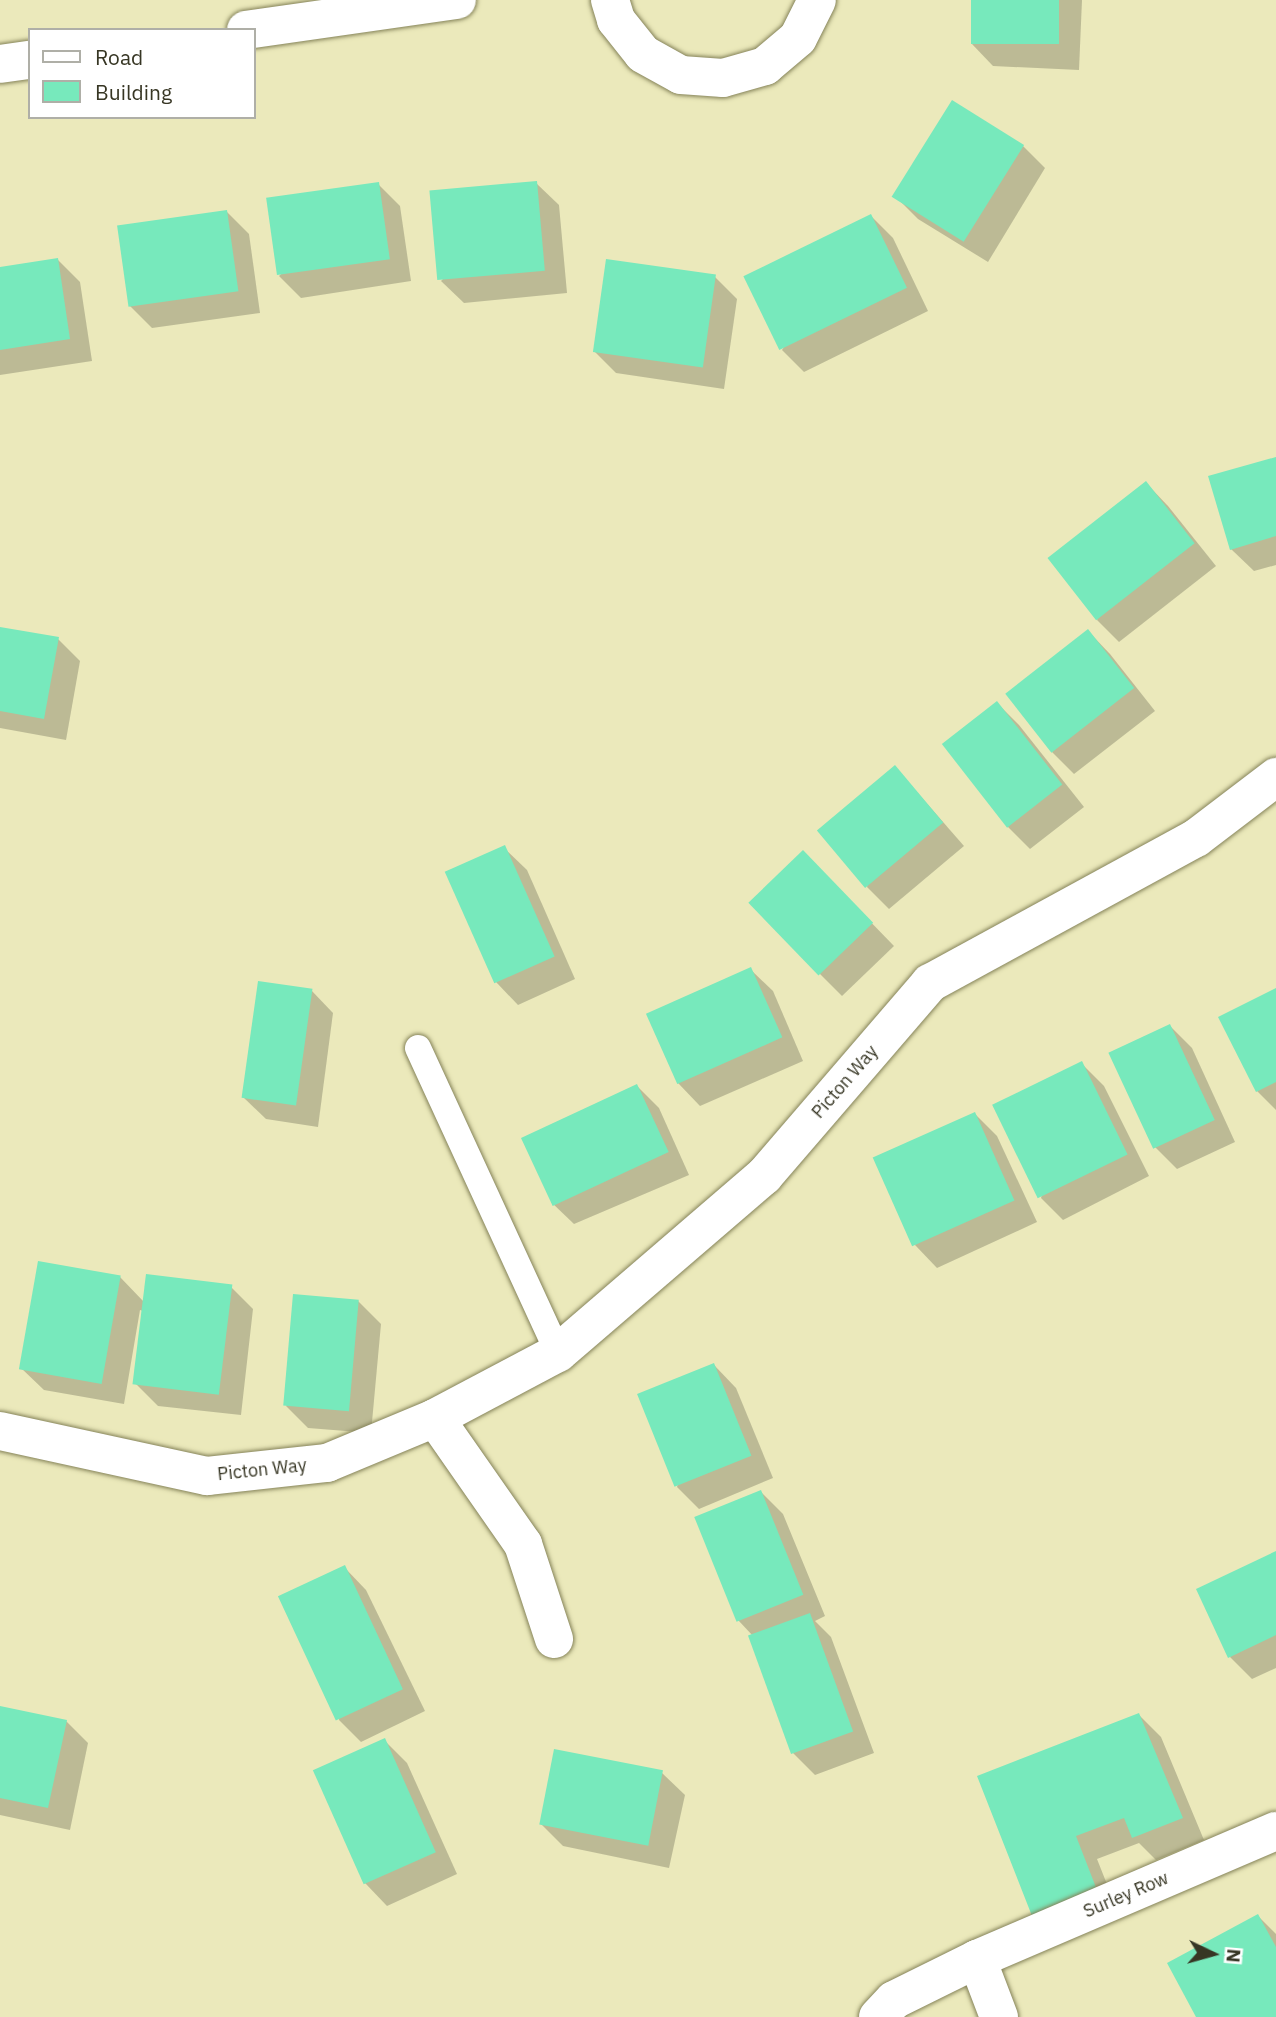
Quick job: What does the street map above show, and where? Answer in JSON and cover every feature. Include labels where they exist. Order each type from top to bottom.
[{"type":"street","points":[[256,29],[457,0]]},
{"type":"street","points":[[610,0],[616,20],[643,54],[681,75],[723,78],[765,66],[798,38],[817,0]]},
{"type":"street","points":[[0,64],[28,60]]},
{"type":"street","name":"Picton Way","points":[[0,1432],[207,1476],[327,1463],[435,1418],[558,1353],[764,1176],[930,983],[1196,838],[1276,777]]},
{"type":"street","points":[[435,1418],[523,1544],[554,1639]]},
{"type":"street","name":"Surley Row","points":[[878,2017],[894,2000],[977,1959],[1276,1831]]},
{"type":"street","points":[[977,1959],[999,2017]]},
{"type":"lane","points":[[418,1048],[558,1353]]},
{"type":"building","points":[[971,0],[1059,0],[1059,44],[971,44]]},
{"type":"building","points":[[952,100],[1024,145],[964,242],[892,197]]},
{"type":"building","points":[[537,181],[545,271],[437,280],[429,190]]},
{"type":"building","points":[[379,182],[390,259],[277,275],[266,198]]},
{"type":"building","points":[[227,210],[238,291],[128,307],[117,225]]},
{"type":"building","points":[[871,214],[907,288],[779,350],[743,276]]},
{"type":"building","points":[[58,258],[70,339],[0,350],[0,267]]},
{"type":"building","points":[[606,259],[716,274],[703,368],[593,352]]},
{"type":"building","points":[[1276,457],[1276,536],[1230,550],[1208,476]]},
{"type":"building","points":[[1146,481],[1195,543],[1096,620],[1047,558]]},
{"type":"building","points":[[0,627],[59,637],[44,719],[0,711]]},
{"type":"building","points":[[1088,629],[1134,688],[1051,753],[1005,694]]},
{"type":"building","points":[[997,701],[1062,785],[1007,828],[942,744]]},
{"type":"building","points":[[895,765],[943,822],[865,888],[817,831]]},
{"type":"building","points":[[505,845],[555,956],[494,983],[445,872]]},
{"type":"building","points":[[803,850],[873,923],[818,975],[748,903]]},
{"type":"building","points":[[751,967],[782,1037],[677,1084],[646,1014]]},
{"type":"building","points":[[258,981],[312,989],[296,1106],[242,1098]]},
{"type":"building","points":[[1276,988],[1276,1082],[1256,1092],[1218,1017]]},
{"type":"building","points":[[1170,1024],[1215,1120],[1153,1149],[1108,1053]]},
{"type":"building","points":[[1082,1061],[1128,1154],[1038,1198],[992,1105]]},
{"type":"building","points":[[637,1084],[669,1152],[553,1206],[521,1138]]},
{"type":"building","points":[[975,1112],[1014,1201],[912,1246],[873,1158]]},
{"type":"building","points":[[38,1261],[121,1276],[102,1384],[19,1369]]},
{"type":"building","points":[[146,1274],[232,1285],[219,1395],[132,1384]]},
{"type":"building","points":[[293,1294],[359,1300],[349,1411],[283,1406]]},
{"type":"building","points":[[714,1363],[751,1456],[675,1487],[637,1394]]},
{"type":"building","points":[[761,1490],[803,1595],[737,1622],[694,1517]]},
{"type":"building","points":[[1276,1551],[1276,1635],[1228,1658],[1196,1589]]},
{"type":"building","points":[[345,1565],[403,1689],[336,1720],[278,1596]]},
{"type":"building","points":[[810,1613],[853,1731],[791,1754],[748,1636]]},
{"type":"building","points":[[0,1706],[67,1720],[48,1808],[0,1798]]},
{"type":"building","points":[[1139,1713],[1183,1818],[1132,1838],[1124,1818],[1076,1836],[1097,1890],[1032,1916],[977,1776]]},
{"type":"building","points":[[385,1738],[436,1852],[364,1884],[313,1770]]},
{"type":"building","points":[[554,1749],[663,1770],[648,1846],[539,1825]]},
{"type":"building","points":[[1258,1914],[1276,1947],[1276,2017],[1196,2017],[1167,1963]]}]
